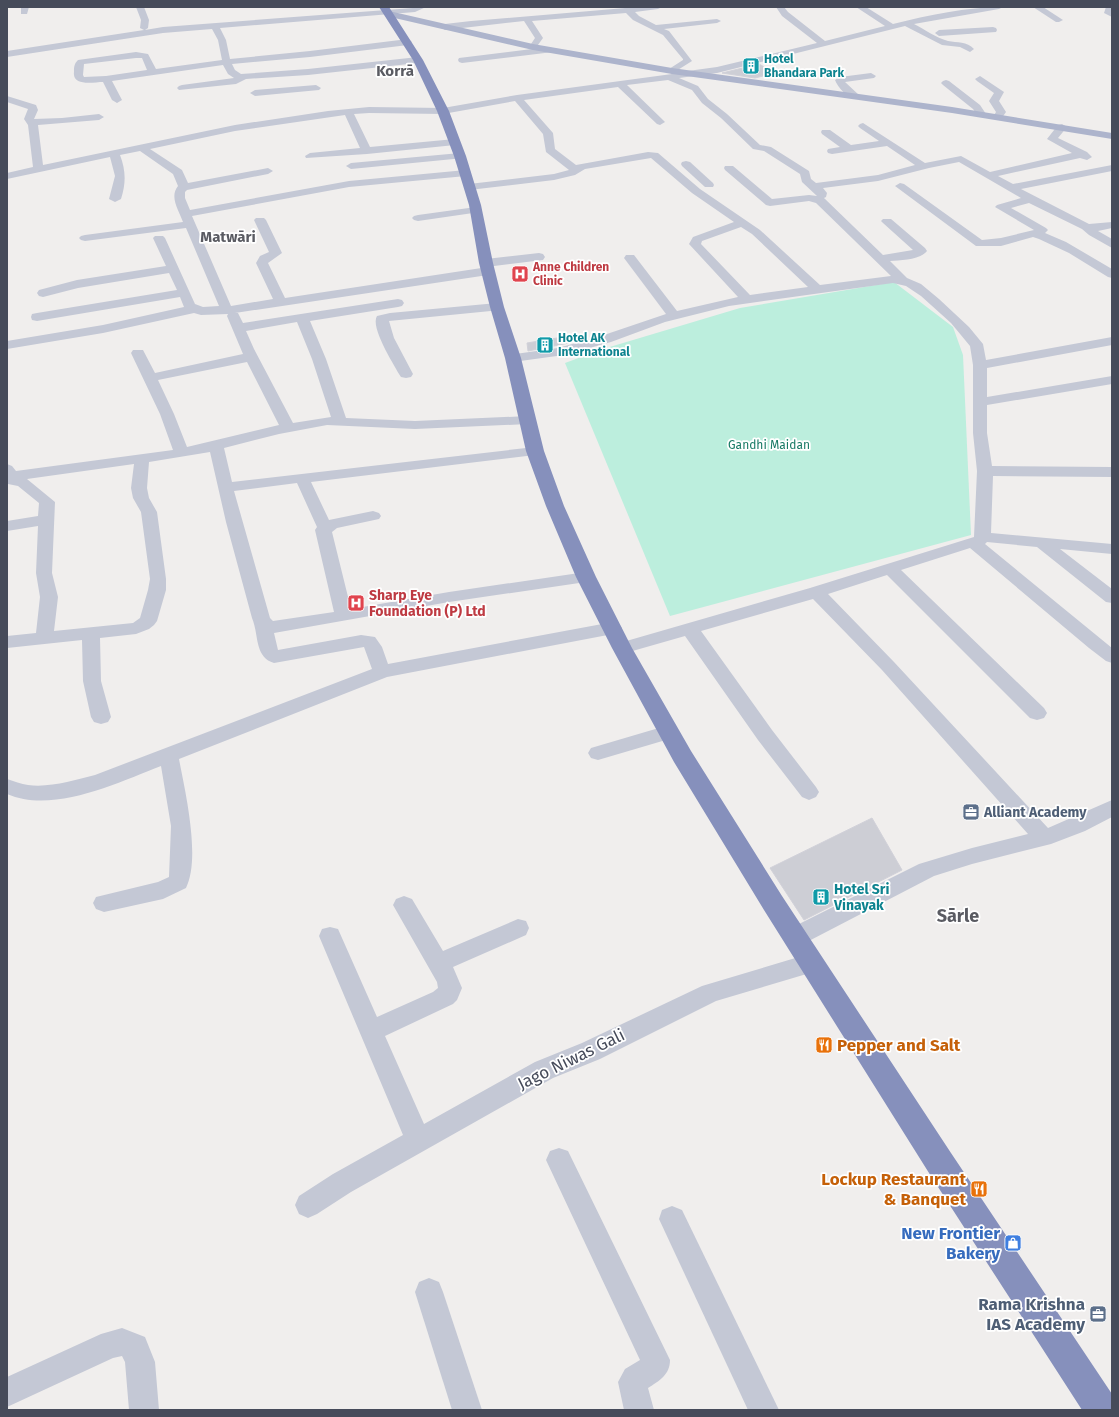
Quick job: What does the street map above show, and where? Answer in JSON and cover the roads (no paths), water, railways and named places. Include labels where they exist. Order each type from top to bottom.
[{"type":"highway","points":[[387,11],[413,51],[443,112],[476,210],[487,267],[513,358],[535,451],[555,506],[586,577],[622,648],[686,763],[795,937],[935,1156],[1102,1410]]},
{"type":"main road","points":[[387,11],[445,27],[533,47],[670,74],[694,74],[855,96],[980,114],[1112,136]]},
{"type":"street","points":[[140,7],[145,20],[144,28]]},
{"type":"street","points":[[81,34],[144,28],[163,30],[215,26],[387,11],[415,10],[422,7]]},
{"type":"street","points":[[585,7],[590,14]]},
{"type":"street","points":[[445,27],[658,7]]},
{"type":"street","points":[[780,7],[785,14],[824,44]]},
{"type":"street","points":[[860,7],[892,27]]},
{"type":"street","points":[[694,74],[725,69],[940,15],[999,7]]},
{"type":"street","points":[[1037,7],[1059,20]]},
{"type":"street","points":[[1110,7],[1108,13],[1112,15]]},
{"type":"street","points":[[7,176],[235,128],[327,111],[348,112],[386,109],[443,112],[517,98],[670,74],[686,63],[688,60],[675,42],[666,33],[636,18],[628,10]]},
{"type":"street","points":[[482,12],[490,22]]},
{"type":"street","points":[[311,18],[315,28]]},
{"type":"street","points":[[527,19],[539,38],[533,47]]},
{"type":"street","points":[[656,27],[717,21]]},
{"type":"street","points":[[906,23],[945,43],[964,45],[970,49]]},
{"type":"street","points":[[215,26],[222,38],[226,62],[233,74],[243,77],[308,72],[413,51]]},
{"type":"street","points":[[163,30],[93,51],[79,64],[79,78],[88,81],[226,62],[310,54],[413,51]]},
{"type":"street","points":[[928,34],[993,30]]},
{"type":"street","points":[[462,60],[550,50]]},
{"type":"street","points":[[7,54],[93,51],[142,55],[145,56],[153,72]]},
{"type":"street","points":[[670,74],[695,88],[705,101],[724,116],[757,147],[767,149],[805,173],[806,180],[822,194],[818,199]]},
{"type":"street","points":[[855,96],[842,85],[840,80],[871,76]]},
{"type":"street","points":[[182,88],[236,81],[243,77]]},
{"type":"street","points":[[106,79],[117,100]]},
{"type":"street","points":[[980,79],[999,92],[994,101],[1000,112],[998,117]]},
{"type":"street","points":[[620,83],[660,122]]},
{"type":"street","points":[[946,83],[977,107],[980,114]]},
{"type":"street","points":[[255,93],[317,87]]},
{"type":"street","points":[[517,98],[548,133],[550,150],[576,170]]},
{"type":"street","points":[[7,99],[33,107],[29,118],[31,122],[38,169]]},
{"type":"street","points":[[348,112],[367,151]]},
{"type":"street","points":[[31,122],[62,121],[99,117]]},
{"type":"street","points":[[863,126],[923,166]]},
{"type":"street","points":[[1062,127],[1052,139],[1111,168]]},
{"type":"street","points":[[826,132],[849,149]]},
{"type":"street","points":[[832,151],[889,143]]},
{"type":"street","points":[[142,148],[178,172],[184,187]]},
{"type":"street","points":[[310,156],[367,151],[554,177],[576,170],[582,166],[652,155],[657,157],[696,191],[756,232],[818,290]]},
{"type":"street","points":[[114,154],[121,172],[115,199]]},
{"type":"street","points":[[989,175],[1083,154]]},
{"type":"street","points":[[814,186],[878,178],[923,166],[961,159],[1030,199],[1086,227],[1112,244]]},
{"type":"street","points":[[686,164],[711,187],[696,191]]},
{"type":"street","points":[[351,166],[462,165]]},
{"type":"street","points":[[85,238],[189,219],[354,184],[462,165]]},
{"type":"street","points":[[729,168],[770,203],[809,198],[818,199],[903,281]]},
{"type":"street","points":[[1011,188],[1111,168]]},
{"type":"street","points":[[268,171],[184,187],[180,190],[179,198],[250,357],[288,428]]},
{"type":"street","points":[[900,186],[980,244],[1001,242],[1035,234],[1042,230],[1001,207],[1030,199]]},
{"type":"street","points":[[418,218],[476,210]]},
{"type":"street","points":[[260,220],[276,253],[264,259],[262,262],[280,303]]},
{"type":"street","points":[[881,259],[915,254],[920,251],[887,221]]},
{"type":"street","points":[[741,223],[697,239],[695,244],[747,299]]},
{"type":"street","points":[[1086,227],[1094,228],[1112,225]]},
{"type":"street","points":[[1035,234],[1064,246],[1112,274]]},
{"type":"street","points":[[159,238],[184,293],[193,309]]},
{"type":"street","points":[[7,345],[103,329],[193,309],[201,311],[230,311],[539,257]]},
{"type":"street","points":[[630,258],[674,316]]},
{"type":"street","points":[[43,293],[77,284],[173,269]]},
{"type":"street","points":[[513,358],[559,352],[606,339],[660,319],[729,302],[885,280],[903,281],[915,286],[948,314],[975,343],[979,354],[981,402],[980,433],[985,471],[984,522],[978,540]]},
{"type":"street","points":[[37,317],[184,293]]},
{"type":"street","points":[[237,328],[398,303]]},
{"type":"street","points":[[406,374],[386,335],[381,322],[382,319],[498,307]]},
{"type":"street","points":[[302,318],[321,364],[340,420]]},
{"type":"street","points":[[980,365],[1112,341]]},
{"type":"street","points":[[138,353],[173,426],[181,453]]},
{"type":"street","points":[[150,378],[250,357]]},
{"type":"street","points":[[981,402],[1112,380]]},
{"type":"street","points":[[9,478],[181,453],[288,428],[326,421],[340,420],[415,426],[528,420]]},
{"type":"street","points":[[216,446],[225,487],[264,625],[269,653],[274,657],[361,641],[369,641],[373,647],[382,672]]},
{"type":"street","points":[[225,487],[535,451]]},
{"type":"street","points":[[7,642],[136,628],[148,621],[157,590],[158,579],[149,512],[139,488],[142,459]]},
{"type":"street","points":[[985,471],[1112,472]]},
{"type":"street","points":[[9,478],[22,482],[47,502],[44,573],[49,597],[44,637]]},
{"type":"street","points":[[302,478],[325,528],[323,534],[344,616]]},
{"type":"street","points":[[325,528],[338,522],[373,516]]},
{"type":"street","points":[[7,526],[47,520]]},
{"type":"street","points":[[978,540],[1095,644],[1112,657]]},
{"type":"street","points":[[622,648],[816,592],[978,540],[1042,543],[1112,549]]},
{"type":"street","points":[[1042,543],[1112,598]]},
{"type":"street","points":[[890,569],[1037,713]]},
{"type":"street","points":[[264,625],[273,628],[280,627],[449,597],[586,577]]},
{"type":"street","points":[[816,592],[888,666],[1044,838]]},
{"type":"street","points":[[7,786],[21,791],[35,793],[99,782],[382,672],[613,628]]},
{"type":"street","points":[[690,629],[765,735],[809,792]]},
{"type":"street","points":[[91,633],[92,681],[101,717]]},
{"type":"street","points":[[598,753],[669,732]]},
{"type":"street","points":[[104,903],[163,890],[170,888],[178,882],[180,876],[181,826],[169,756]]},
{"type":"street","points":[[795,937],[927,870],[972,856],[1044,838],[1078,825],[1112,808]]},
{"type":"street","points":[[371,1031],[441,999],[449,993],[450,984],[404,905]]},
{"type":"street","points":[[438,963],[518,928]]},
{"type":"street","points":[[330,936],[418,1140]]},
{"type":"street","name":"Jago Niwas Gali","points":[[308,1206],[342,1183],[544,1070],[591,1051],[710,993],[812,963]]},
{"type":"street","points":[[559,1160],[656,1363],[654,1368],[638,1377],[633,1382],[639,1410]]},
{"type":"street","points":[[672,1219],[764,1410]]},
{"type":"street","points":[[429,1292],[467,1410]]},
{"type":"street","points":[[7,1392],[111,1344],[122,1342],[134,1347],[140,1362],[144,1410]]},
{"type":"place","name":"Hotel Bhandara Park","points":[[751,66]]},
{"type":"place","name":"Anne Children Clinic","points":[[520,274]]},
{"type":"place","name":"Hotel AK International","points":[[545,345]]},
{"type":"place","name":"Sharp Eye Foundation (P) Ltd","points":[[356,603]]},
{"type":"place","name":"Alliant Academy","points":[[971,812]]},
{"type":"place","name":"Hotel Sri Vinayak","points":[[821,897]]},
{"type":"place","name":"Pepper and Salt","points":[[824,1045]]},
{"type":"place","name":"Lockup Restaurant & Banquet","points":[[979,1189]]},
{"type":"place","name":"New Frontier Bakery","points":[[1013,1243]]},
{"type":"place","name":"Rama Krishna IAS Academy","points":[[1098,1314]]},
{"type":"district","name":"Korrā","points":[[395,71]]},
{"type":"district","name":"Matwāri","points":[[228,237]]},
{"type":"district","name":"Sārle","points":[[958,916]]},
{"type":"park label","name":"Gandhi Maidan","points":[[769,445]]}]
